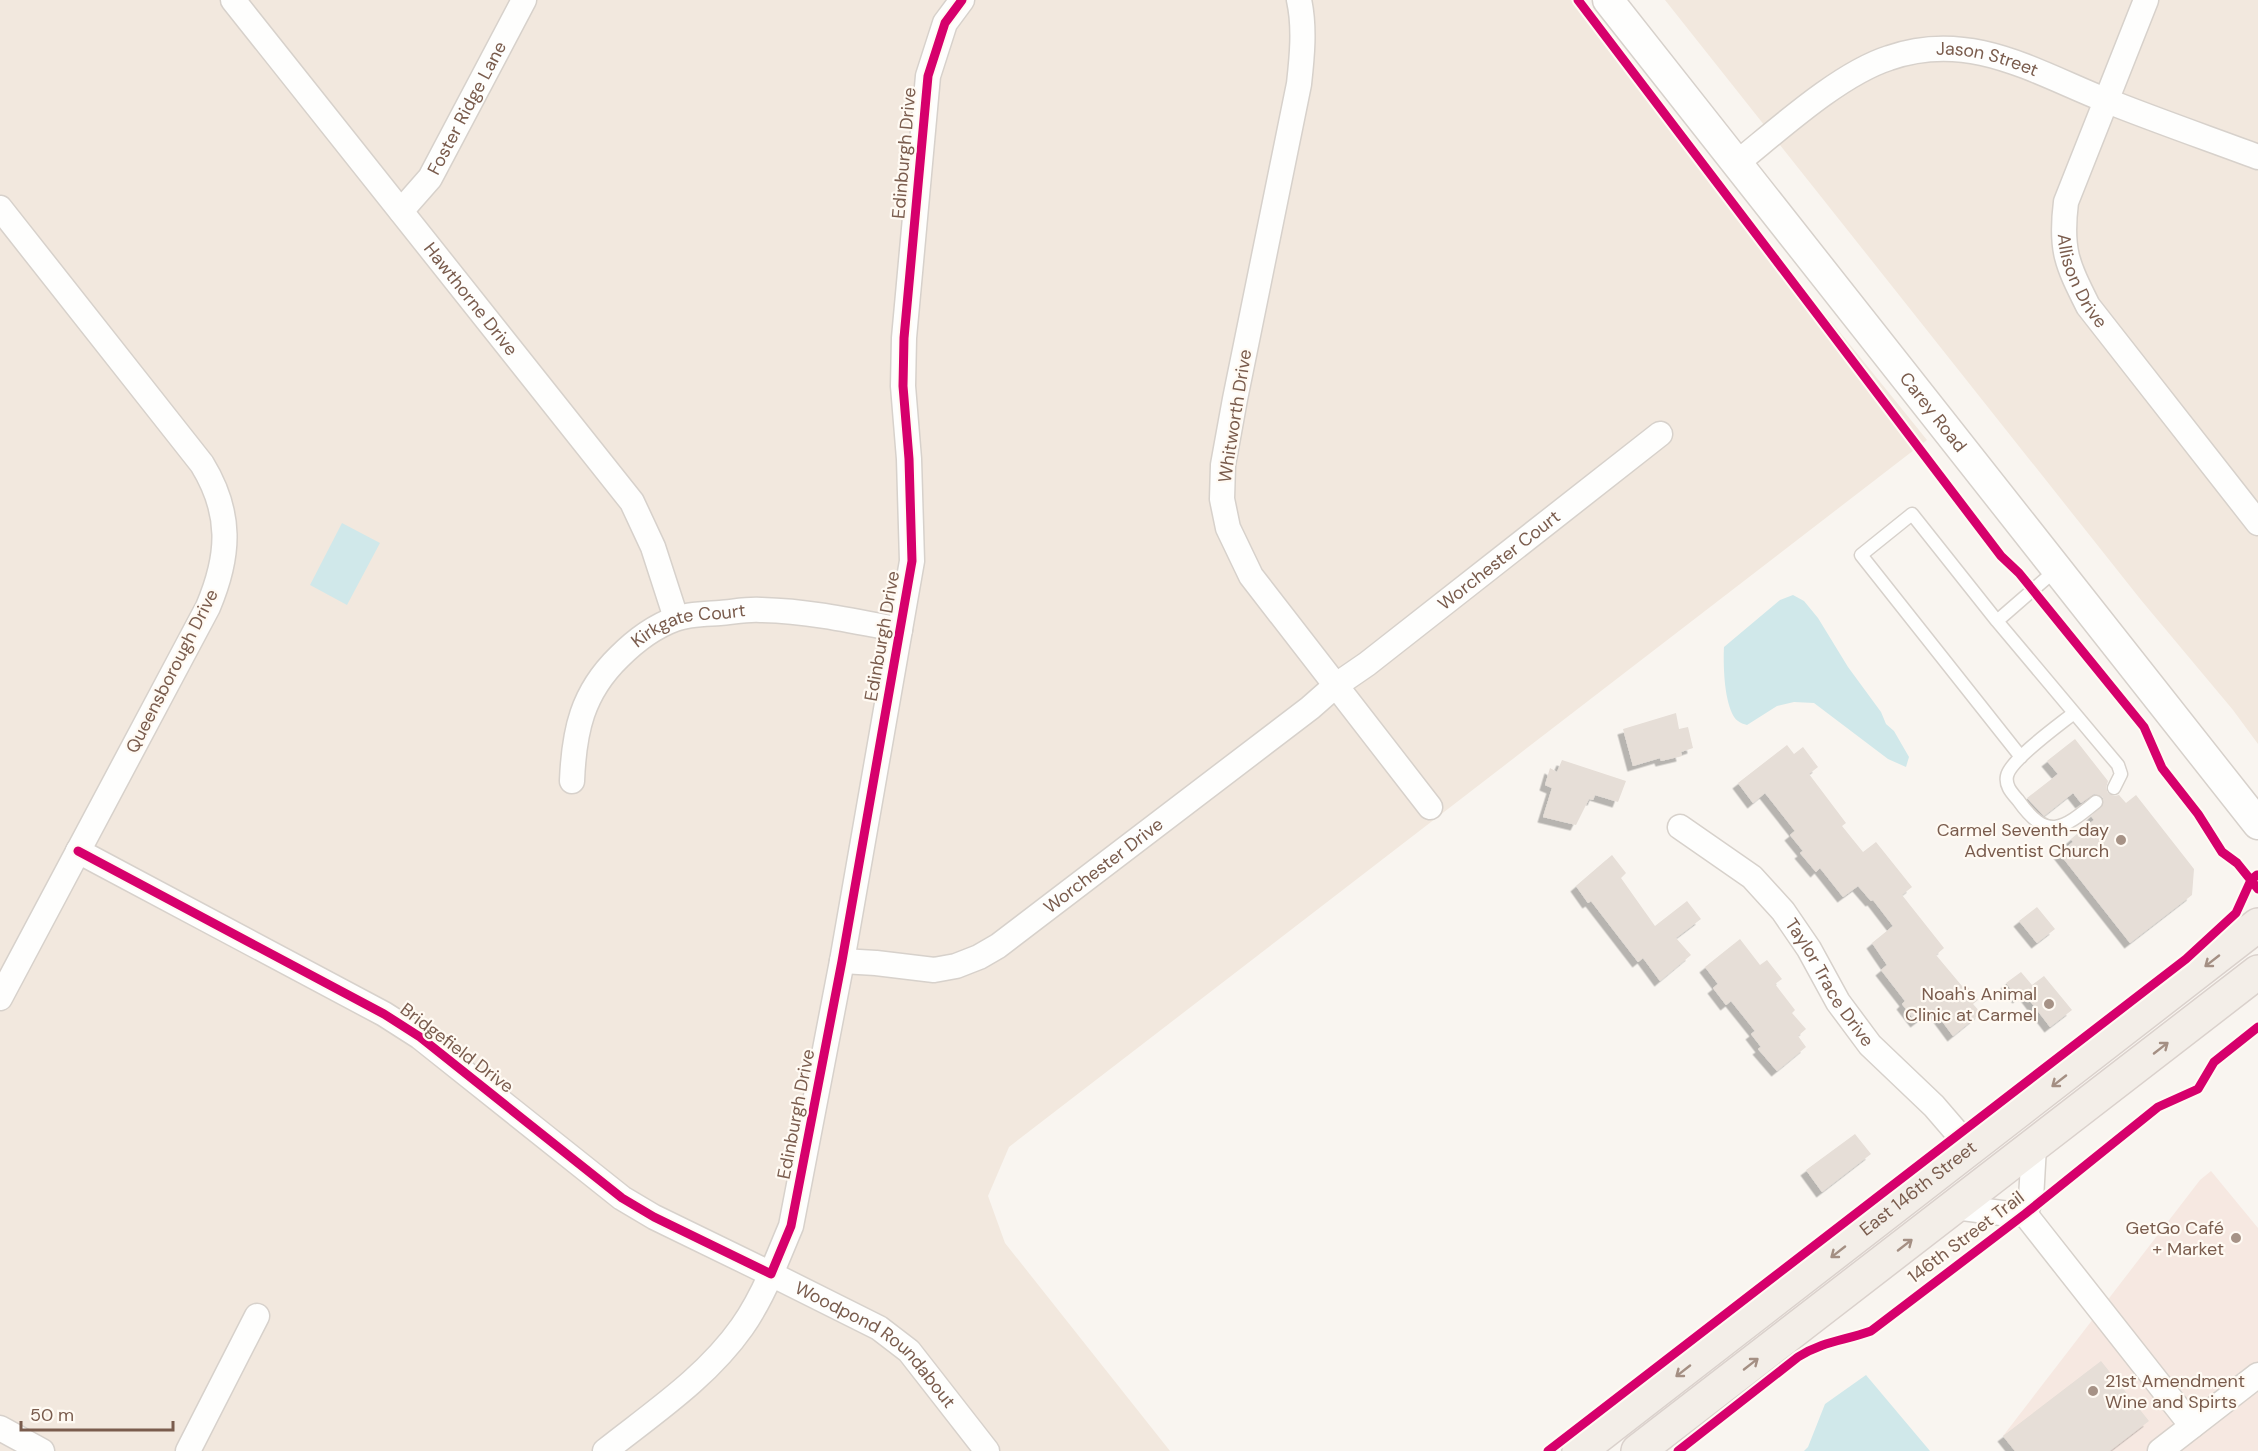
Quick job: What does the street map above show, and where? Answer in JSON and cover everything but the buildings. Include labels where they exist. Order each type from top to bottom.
[{"type":"main road","name":"East 146th Street","points":[[1592,1447],[2258,925]]},
{"type":"main road","name":"East 146th Street","points":[[1638,1451],[2258,972]]},
{"type":"street","name":"Hawthorne Drive","points":[[233,0],[632,502],[653,546],[676,618]]},
{"type":"street","name":"Foster Ridge Lane","points":[[401,211],[430,178],[524,0]]},
{"type":"street","name":"Edinburgh Drive","points":[[771,1274],[791,1226],[842,961],[912,561],[909,459],[903,386],[904,338],[928,76],[945,23],[962,0]]},
{"type":"street","name":"Whitworth Drive","points":[[1299,0],[1302,12],[1299,84],[1235,399],[1223,465],[1222,499],[1228,528],[1251,576],[1430,807]]},
{"type":"street","name":"Carey Road","points":[[1608,0],[2258,824]]},
{"type":"street","name":"Allison Drive","points":[[2146,0],[2066,202],[2063,226],[2068,267],[2088,306],[2258,523]]},
{"type":"street","name":"Jason Street","points":[[1737,164],[1862,69],[1912,51],[1952,48],[1997,55],[2106,100],[2258,157]]},
{"type":"street","name":"Queensborough Drive","points":[[0,208],[196,456],[212,480],[225,522],[225,556],[208,606],[0,998]]},
{"type":"street","name":"Worchester Court","points":[[1335,686],[1367,664],[1660,434]]},
{"type":"street","name":"Kirkgate Court","points":[[572,781],[576,734],[581,715],[597,682],[634,642],[653,629],[676,618],[758,610],[833,617],[900,630]]},
{"type":"street","name":"Worchester Drive","points":[[842,961],[934,970],[956,966],[979,957],[998,946],[1335,686]]},
{"type":"street","name":"Taylor Trace Drive","points":[[1680,827],[1752,877],[1783,910],[1809,949],[1838,1002],[1870,1045],[1934,1106],[1971,1149]]},
{"type":"street","name":"Bridgefield Drive","points":[[78,851],[384,1014],[420,1036],[622,1198],[654,1217],[771,1274]]},
{"type":"street","points":[[2025,1214],[2031,1199],[2034,1146]]},
{"type":"street","points":[[1955,1207],[2025,1214]]},
{"type":"street","points":[[2025,1214],[2193,1426]]},
{"type":"street","name":"Woodpond Roundabout","points":[[605,1451],[692,1382],[718,1356],[741,1328],[758,1302],[771,1274],[879,1328],[909,1351],[987,1451]]},
{"type":"street","points":[[188,1451],[257,1316]]},
{"type":"street","points":[[2160,1451],[2258,1375]]},
{"type":"street","points":[[0,1428],[42,1451]]},
{"type":"lane","points":[[2021,757],[1861,555],[1912,514],[1997,621],[2118,765],[2121,774],[2114,788]]},
{"type":"lane","points":[[1997,621],[2057,569]]},
{"type":"lane","points":[[2074,713],[2014,762],[2007,775],[2007,785],[2037,824],[2046,827],[2072,821],[2096,802]]},
{"type":"shaded area","points":[[0,0],[1571,0],[1927,440],[1009,1147],[988,1196],[1005,1243],[1170,1451],[0,1451]]},
{"type":"shaded area","points":[[1665,0],[2258,0],[2258,744],[2233,710],[2141,600]]},
{"type":"shaded area","points":[[2211,1171],[2258,1228],[2258,1451],[2015,1451],[2003,1436],[2200,1180]]},
{"type":"water","points":[[342,523],[380,543],[347,605],[310,585]]},
{"type":"water","points":[[1793,595],[1804,601],[1818,618],[1848,667],[1881,712],[1886,724],[1894,731],[1909,757],[1906,767],[1888,759],[1814,703],[1794,702],[1777,706],[1747,725],[1739,722],[1733,715],[1725,686],[1724,647],[1780,600]]},
{"type":"water","points":[[1866,1375],[1930,1451],[1804,1451],[1808,1447],[1825,1404]]},
{"type":"cycle path","points":[[78,851],[384,1014],[420,1037],[622,1198],[654,1217],[771,1274],[791,1226],[842,961],[912,561],[909,459],[903,386],[904,338],[928,76],[945,23],[962,0]]},
{"type":"cycle path","points":[[1578,0],[2001,556],[2019,573],[2144,727],[2162,768],[2198,814],[2222,852],[2237,863],[2258,889]]},
{"type":"cycle path","points":[[1548,1451],[2186,959],[2236,913],[2251,880],[2257,875]]},
{"type":"cycle path","name":"146th Street Trail","points":[[1678,1451],[1798,1357],[1825,1344],[1871,1331],[2025,1214],[2158,1107],[2198,1089],[2214,1062],[2258,1027]]},
{"type":"place","name":"Carmel Seventh-day Adventist Church","points":[[2121,840]]},
{"type":"place","name":"Noah's Animal Clinic at Carmel","points":[[2049,1004]]},
{"type":"place","name":"GetGo Café + Market","points":[[2236,1238]]},
{"type":"place","name":"21st Amendment Wine and Spirts","points":[[2093,1391]]}]
